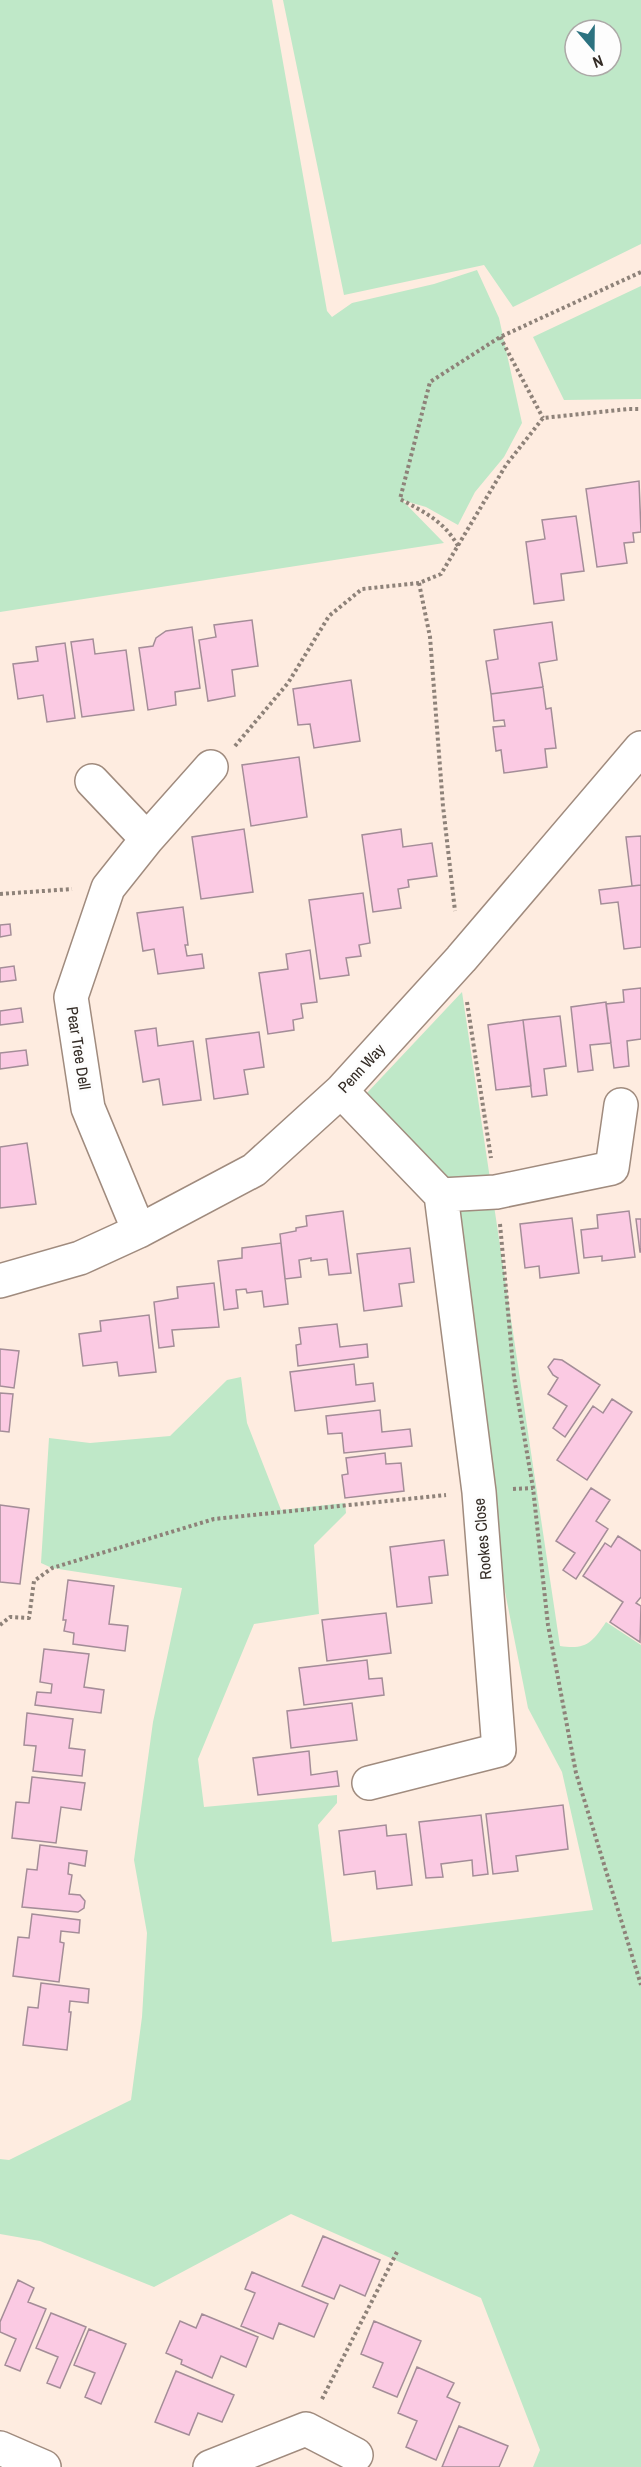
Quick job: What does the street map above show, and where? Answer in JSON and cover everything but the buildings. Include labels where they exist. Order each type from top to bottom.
[{"type":"street","name":"Penn Way","points":[[0,1281],[80,1258],[139,1231],[254,1170],[341,1091],[460,959],[641,748]]},
{"type":"street","name":"Pear Tree Dell","points":[[139,1231],[88,1108],[71,997],[108,888],[147,839],[211,767]]},
{"type":"street","points":[[92,781],[147,839]]},
{"type":"street","points":[[341,1091],[441,1195],[496,1192],[612,1168],[621,1105]]},
{"type":"street","name":"Rookes Close","points":[[369,1783],[499,1750],[478,1492],[441,1195]]},
{"type":"street","points":[[210,2467],[306,2430],[356,2455]]},
{"type":"street","points":[[0,2448],[44,2467]]},
{"type":"path","points":[[458,546],[450,532],[435,518],[400,499],[430,382],[500,337],[641,272]]},
{"type":"path","points":[[500,337],[543,418]]},
{"type":"path","points":[[211,767],[240,742],[288,682],[329,616],[362,589],[419,583],[441,574],[506,465],[543,418],[641,409]]},
{"type":"path","points":[[419,583],[430,637],[443,806],[460,959],[496,1192],[514,1377],[533,1488],[548,1625],[576,1773],[641,1985]]},
{"type":"path","points":[[0,894],[108,888]]},
{"type":"path","points":[[0,1625],[10,1617],[29,1618],[34,1581],[52,1568],[214,1519],[533,1488]]},
{"type":"path","points":[[306,2430],[398,2250]]},
{"type":"green space","points":[[0,0],[272,0],[327,311],[332,317],[352,303],[434,284],[477,270],[499,318],[522,423],[504,457],[475,492],[458,525],[426,507],[402,500],[444,543],[0,612]]},
{"type":"green space","points":[[283,0],[641,0],[641,244],[513,307],[484,265],[344,295]]},
{"type":"green space","points":[[641,286],[641,399],[564,400],[533,337]]},
{"type":"green space","points":[[462,992],[560,1646],[576,1647],[588,1643],[606,1622],[641,1645],[641,2467],[533,2467],[540,2450],[481,2298],[291,2214],[154,2287],[40,2241],[0,2234],[0,2159],[9,2160],[131,2100],[142,2017],[147,1933],[134,1860],[153,1722],[182,1588],[52,1568],[41,1563],[49,1438],[90,1443],[170,1436],[227,1380],[241,1377],[247,1423],[281,1510],[345,1503],[346,1513],[314,1545],[319,1614],[254,1624],[198,1759],[204,1807],[337,1795],[337,1803],[318,1825],[332,1942],[593,1910],[562,1772],[528,1708],[488,1506],[444,1176],[366,1094]]}]
